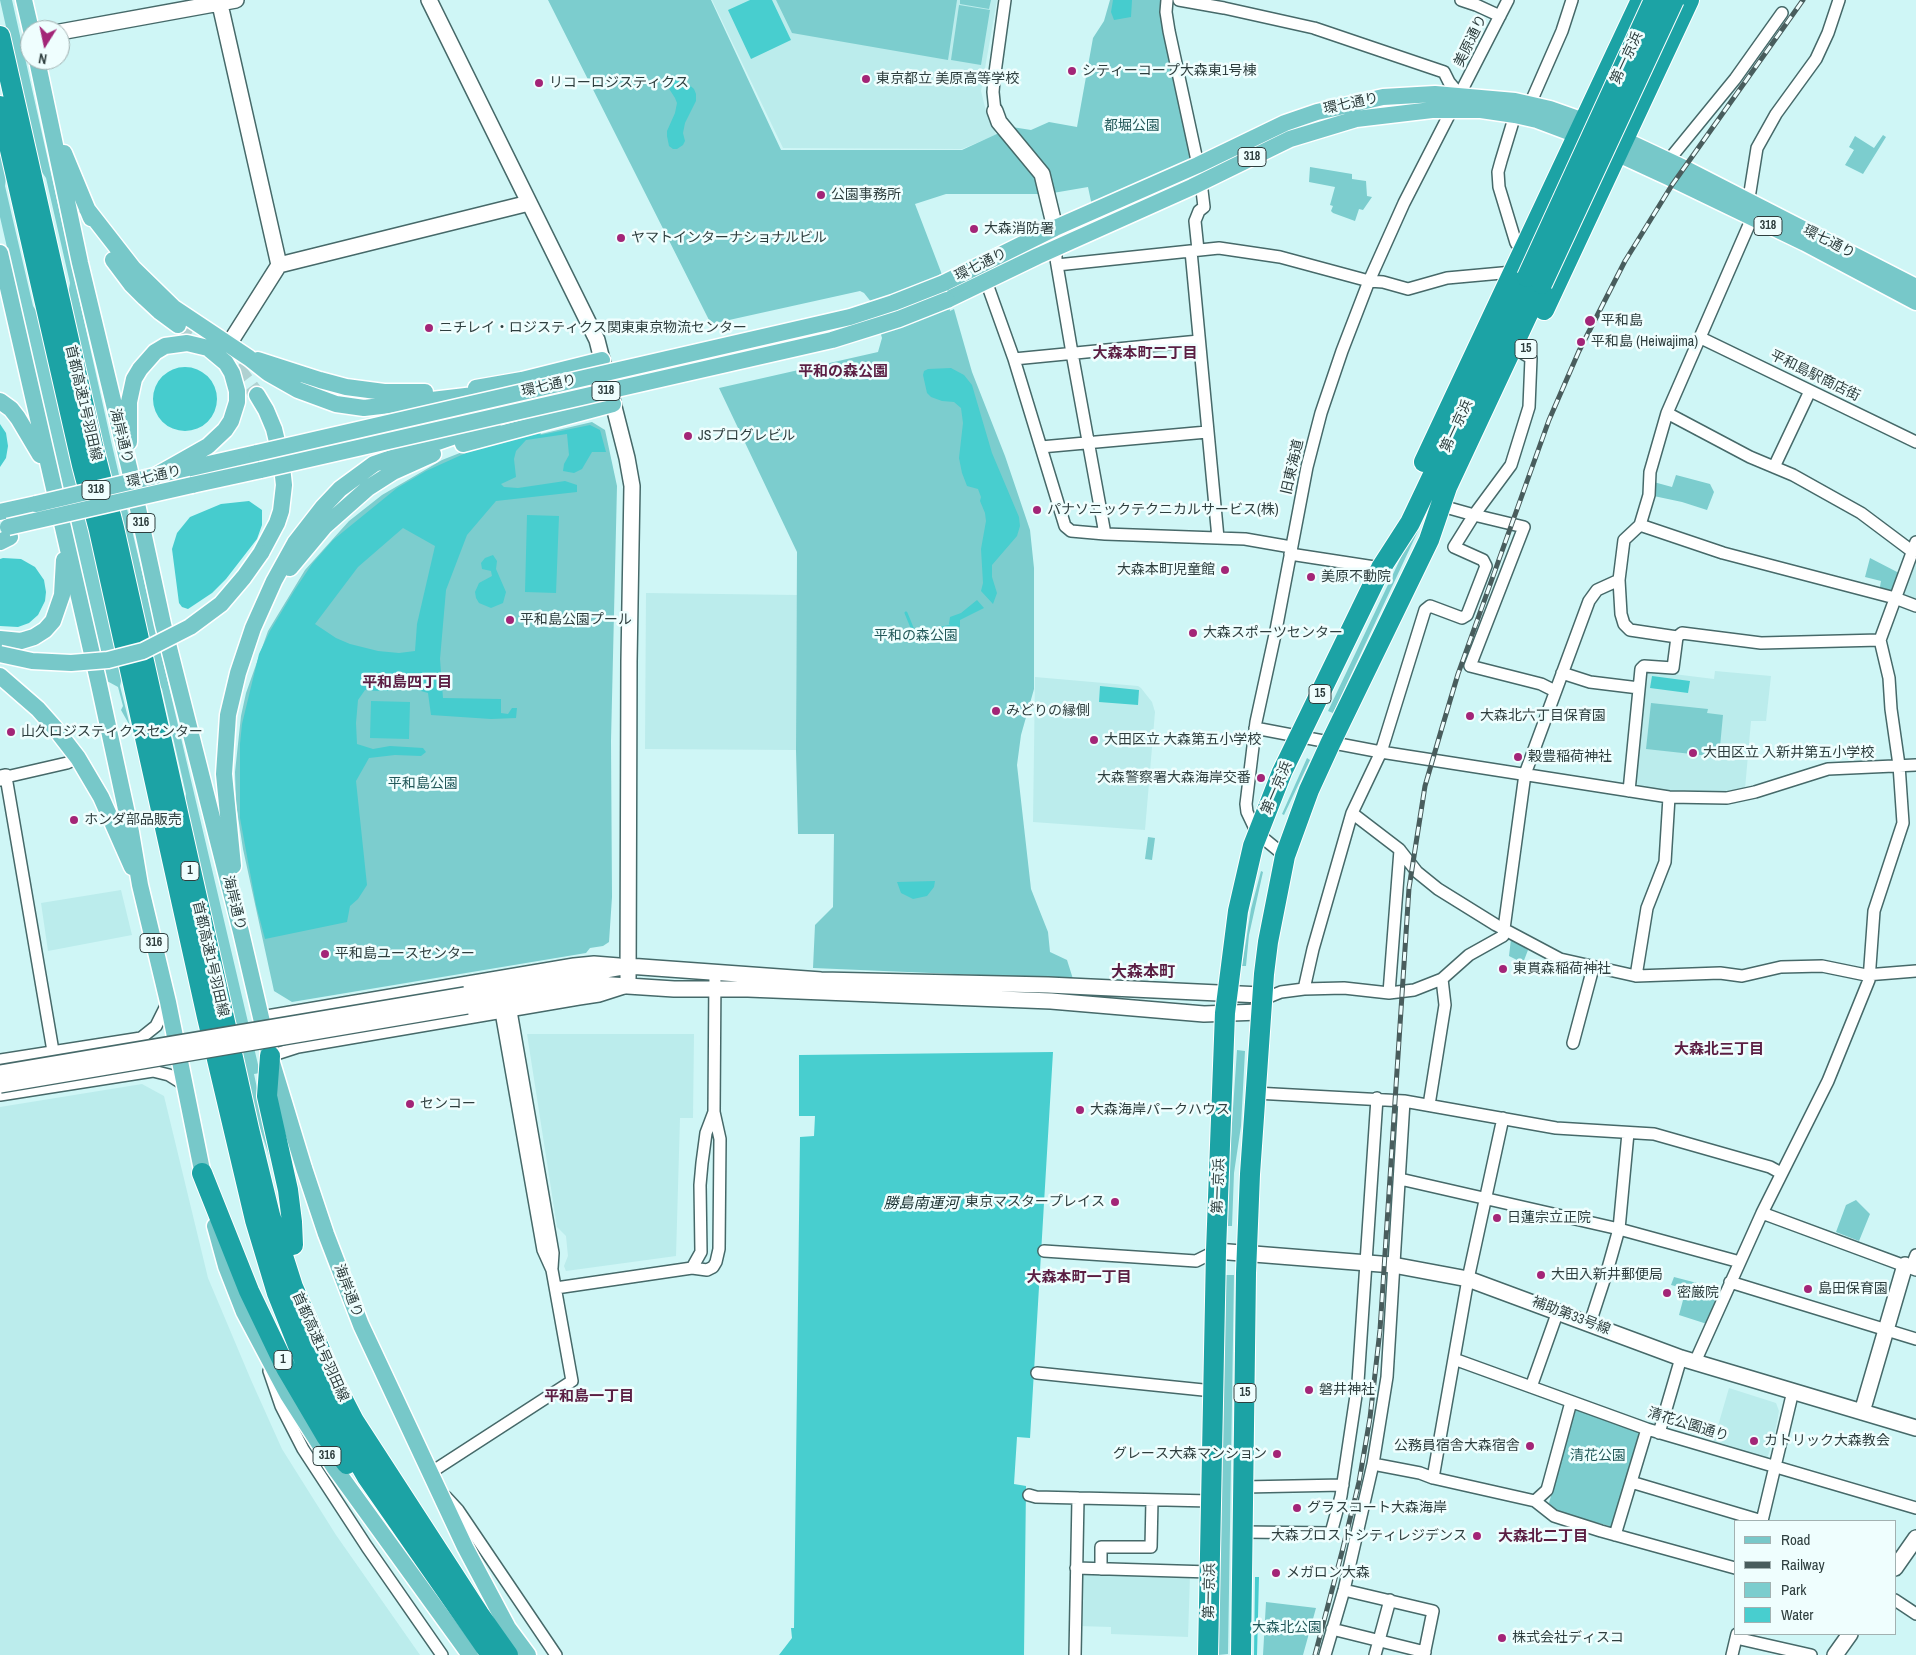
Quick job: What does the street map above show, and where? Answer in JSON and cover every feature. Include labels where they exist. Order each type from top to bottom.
[{"type":"highway","name":"15","points":[[1429,540],[1450,508],[1524,354],[1600,138],[1640,0]]},
{"type":"highway","name":"第一京浜","points":[[1208,1655],[1216,1251],[1226,1004],[1238,911],[1258,833],[1300,736],[1384,563],[1410,523],[1527,278],[1654,0]]},
{"type":"highway","name":"第一京浜","points":[[1241,1655],[1247,1253],[1255,1093],[1261,1002],[1268,942],[1285,856],[1306,799],[1331,742],[1429,540],[1447,487],[1527,278],[1674,0]]},
{"type":"highway","name":"15","points":[[1528,241],[1547,222],[1578,182],[1632,74],[1673,8],[1684,0]]},
{"type":"highway","name":"15","points":[[1527,278],[1528,241],[1600,138],[1688,0]]},
{"type":"highway","name":"首都高速1号羽田線","points":[[0,36],[270,1215],[293,1287],[334,1382],[354,1421],[378,1461],[508,1655]]},
{"type":"highway","name":"首都高速1号羽田線","points":[[0,106],[82,465],[99,530],[137,707],[248,1192],[277,1293],[299,1348],[320,1393],[367,1477],[491,1655]]},
{"type":"highway","points":[[137,707],[151,815]]},
{"type":"highway","points":[[270,1056],[267,1096],[288,1190],[293,1245]]},
{"type":"highway","points":[[249,1129],[306,1281],[309,1324]]},
{"type":"highway","name":"1","points":[[202,1172],[249,1291],[286,1368],[326,1436],[383,1513],[400,1526]]},
{"type":"highway","points":[[429,1514],[438,1531],[448,1565]]},
{"type":"main road","points":[[24,0],[29,20]]},
{"type":"main road","name":"316","points":[[39,70],[48,113]]},
{"type":"main road","name":"環七通り","points":[[3,521],[36,504],[156,476],[186,464],[257,453],[850,317],[900,300],[944,282],[1055,228],[1198,165],[1285,122],[1317,112],[1383,97],[1435,94],[1460,95],[1515,101],[1550,109],[1600,138],[1916,302]]},
{"type":"main road","name":"環七通り","points":[[3,521],[83,511],[832,340],[899,319],[948,300],[986,280],[1201,182],[1290,139],[1356,119],[1401,112],[1481,110],[1515,115],[1600,138],[1668,161],[1916,287]]},
{"type":"main road","points":[[48,113],[96,230],[118,268],[145,298],[178,325]]},
{"type":"main road","name":"海岸通り","points":[[48,113],[100,352],[129,467],[163,624],[241,932],[270,1056],[304,1168],[361,1325],[465,1547],[508,1628],[528,1655]]},
{"type":"main road","points":[[87,209],[112,244],[153,289],[174,308],[229,344],[268,373],[298,390],[323,400],[351,407],[378,407],[537,389]]},
{"type":"main road","name":"316","points":[[0,253],[131,832],[140,885],[168,1002],[202,1172],[226,1266],[244,1312],[288,1395],[334,1466],[470,1655]]},
{"type":"main road","points":[[129,467],[129,402],[134,379],[155,352],[165,346],[187,343],[208,348],[218,355],[232,373],[237,391],[235,411],[225,430],[186,464]]},
{"type":"main road","points":[[249,358],[346,387],[384,392],[435,392],[488,386],[602,360]]},
{"type":"main road","points":[[0,654],[32,661],[71,663],[108,660],[144,650],[190,627],[221,604],[244,578],[261,553],[278,523],[281,511],[284,485],[282,458],[274,428],[257,395]]},
{"type":"main road","points":[[0,401],[11,409],[24,426],[50,475]]},
{"type":"main road","points":[[263,607],[307,546],[325,526],[368,488],[393,472],[418,459],[447,449],[613,404]]},
{"type":"main road","points":[[241,932],[228,828],[224,755],[228,715],[244,653],[284,562],[304,531],[340,490],[384,459],[540,406]]},
{"type":"main road","points":[[0,639],[21,640],[34,637],[45,630],[53,621],[62,595],[64,531]]},
{"type":"main road","points":[[0,676],[44,716],[78,758],[101,798],[140,885]]},
{"type":"street","points":[[70,30],[220,1],[236,0]]},
{"type":"street","points":[[429,0],[597,340],[632,486],[629,661],[628,986]]},
{"type":"street","points":[[1005,0],[994,80],[995,111],[999,122],[1042,174],[1055,228],[1057,265],[1105,534]]},
{"type":"street","points":[[1167,0],[1166,12],[1169,31],[1198,165]]},
{"type":"street","points":[[1179,0],[1226,4],[1314,28],[1444,72],[1449,82],[1460,95]]},
{"type":"street","points":[[1461,0],[1500,16]]},
{"type":"street","name":"美原通り","points":[[1460,95],[1508,0]]},
{"type":"street","points":[[1530,104],[1562,31],[1572,0]]},
{"type":"street","points":[[1746,200],[1750,192],[1757,148],[1776,114],[1816,59],[1828,33],[1838,0]]},
{"type":"street","points":[[220,1],[279,265]]},
{"type":"street","points":[[1668,161],[1735,79],[1782,13]]},
{"type":"street","name":"旧東海道","points":[[1285,856],[1258,833],[1247,812],[1246,804],[1255,728],[1307,467],[1321,413],[1344,343],[1369,281],[1388,236],[1460,95]]},
{"type":"street","points":[[1515,115],[1498,172],[1499,187],[1516,242],[1528,241]]},
{"type":"street","points":[[1201,182],[1204,207],[1199,211],[1195,221],[1195,250],[1200,341],[1218,538]]},
{"type":"street","points":[[229,344],[279,265],[529,203]]},
{"type":"street","points":[[1677,637],[1630,630],[1624,624],[1619,600],[1619,580],[1624,540],[1640,525],[1649,495],[1650,472],[1667,413],[1752,218]]},
{"type":"street","points":[[1057,265],[1219,248],[1280,257],[1369,281],[1383,282],[1408,289],[1447,278],[1527,278]]},
{"type":"street","points":[[986,280],[1014,359],[1065,526],[1071,531],[1245,539],[1290,551],[1384,563]]},
{"type":"street","name":"平和島駅商店街","points":[[1701,338],[1916,442]]},
{"type":"street","points":[[1014,359],[1200,341]]},
{"type":"street","points":[[1304,989],[1312,949],[1352,813],[1381,752],[1425,610],[1430,606],[1463,618],[1467,615],[1486,566],[1483,560],[1454,546],[1511,465],[1529,407],[1531,358],[1524,354]]},
{"type":"street","points":[[1774,467],[1810,391]]},
{"type":"street","points":[[1659,1433],[1688,1360],[1730,1282],[1781,1173],[1828,1081],[1868,984],[1874,911],[1903,823],[1899,765],[1891,709],[1889,678],[1880,640],[1914,547],[1861,513],[1793,475],[1750,457],[1667,413]]},
{"type":"street","points":[[1041,447],[1208,432]]},
{"type":"street","points":[[1450,508],[1524,527],[1470,666],[1541,684],[1555,691]]},
{"type":"street","points":[[1640,525],[1723,553],[1895,598],[1916,606]]},
{"type":"street","points":[[0,1073],[466,1001],[597,984],[1051,1001],[1172,1012],[1226,1004],[1261,1002],[1281,992],[1304,989],[1344,988],[1389,993],[1414,990],[1442,979],[1469,955],[1504,936],[1525,774],[1592,596],[1598,590],[1619,580]]},
{"type":"street","points":[[1630,791],[1641,669],[1644,666],[1673,668],[1677,637],[1682,633],[1761,643],[1880,640]]},
{"type":"street","points":[[1562,673],[1590,682],[1639,688]]},
{"type":"street","points":[[1255,728],[1381,752],[1669,797],[1728,798],[1828,769],[1916,765]]},
{"type":"street","points":[[53,1051],[3,777],[67,763],[78,758]]},
{"type":"street","points":[[1636,976],[1646,908],[1665,862],[1669,797]]},
{"type":"street","points":[[1352,813],[1400,850],[1417,872],[1438,888],[1552,956],[1593,968],[1636,976],[1720,972],[1742,976],[1781,967],[1822,966],[1870,975],[1916,971]]},
{"type":"street","points":[[1389,993],[1400,850]]},
{"type":"street","points":[[261,1017],[594,962],[821,980],[1048,985],[1226,1004]]},
{"type":"street","points":[[0,1085],[466,1001],[628,966]]},
{"type":"street","points":[[1573,1043],[1593,968]]},
{"type":"street","points":[[556,1288],[692,1268],[708,1270],[713,1268],[719,1256],[720,1138],[714,1112],[715,972]]},
{"type":"street","points":[[1429,1105],[1445,1005],[1442,979]]},
{"type":"street","points":[[270,1056],[298,1047],[599,996],[628,986]]},
{"type":"street","points":[[0,1060],[141,1038],[156,1026],[168,1002]]},
{"type":"street","points":[[506,1011],[553,1253],[552,1270],[572,1381],[433,1479],[458,1510],[556,1655]]},
{"type":"street","points":[[0,1096],[153,1070],[185,1085]]},
{"type":"street","points":[[1255,1093],[1377,1098],[1429,1105],[1556,1128],[1654,1134],[1770,1167],[1781,1173]]},
{"type":"street","points":[[1243,1532],[1331,1533],[1343,1485],[1358,1382],[1377,1098]]},
{"type":"street","points":[[1325,1655],[1344,1590],[1373,1464],[1387,1377],[1404,1101]]},
{"type":"street","points":[[692,1268],[701,1252],[700,1185],[702,1163],[706,1133],[714,1112]]},
{"type":"street","points":[[1433,1478],[1468,1279],[1503,1118]]},
{"type":"street","points":[[1590,1324],[1619,1229],[1628,1133]]},
{"type":"street","points":[[1400,1179],[1619,1229],[1740,1262]]},
{"type":"street","points":[[1762,1213],[1912,1264],[1887,1330],[1862,1412]]},
{"type":"street","points":[[1044,1251],[1196,1261],[1216,1251]]},
{"type":"street","name":"補助第33号線","points":[[1216,1251],[1366,1262],[1468,1279],[1688,1360],[1916,1428]]},
{"type":"street","points":[[1730,1282],[1916,1339]]},
{"type":"street","points":[[1530,1387],[1558,1312]]},
{"type":"street","points":[[260,1343],[281,1406],[303,1449],[367,1547],[442,1655]]},
{"type":"street","name":"清花公園通り","points":[[1454,1359],[1659,1433],[1916,1508]]},
{"type":"street","points":[[1038,1373],[1213,1391]]},
{"type":"street","points":[[1762,1520],[1793,1390]]},
{"type":"street","points":[[1535,1501],[1547,1490],[1571,1402]]},
{"type":"street","points":[[1615,1535],[1647,1429]]},
{"type":"street","points":[[1373,1464],[1420,1472],[1433,1478],[1535,1501],[1554,1516],[1734,1568]]},
{"type":"street","points":[[1631,1482],[1759,1520]]},
{"type":"street","points":[[1244,1487],[1343,1485]]},
{"type":"street","points":[[1029,1494],[1036,1497],[1211,1501]]},
{"type":"street","points":[[1075,1655],[1078,1498]]},
{"type":"street","points":[[1101,1569],[1101,1547],[1151,1547],[1152,1500]]},
{"type":"street","points":[[1896,1567],[1916,1538]]},
{"type":"street","points":[[1076,1568],[1210,1572]]},
{"type":"street","points":[[1332,1629],[1424,1654],[1433,1611],[1344,1590]]},
{"type":"street","points":[[1375,1655],[1390,1600]]},
{"type":"street","points":[[1896,1601],[1916,1614]]},
{"type":"street","points":[[1835,1655],[1849,1635]]},
{"type":"street","points":[[1732,1655],[1736,1636],[1810,1655]]},
{"type":"shaded area","name":"東京都立 美原高等学校","points":[[712,0],[997,0],[981,91],[986,111],[996,135],[962,149],[783,148]]},
{"type":"shaded area","points":[[1113,0],[1132,0],[1131,17],[1114,20],[1111,12]]},
{"type":"shaded area","points":[[179,367],[191,367],[208,376],[215,387],[217,399],[215,411],[208,422],[191,431],[179,431],[167,426],[158,417],[153,405],[153,393],[158,381],[167,372]]},
{"type":"shaded area","points":[[0,424],[6,433],[8,446],[6,458],[0,467]]},
{"type":"shaded area","points":[[590,425],[600,430],[606,452],[592,452],[582,469],[574,473],[563,471],[564,464],[569,455],[567,434],[526,440],[516,451],[514,459],[516,477],[501,484],[504,487],[518,488],[565,481],[577,485],[577,492],[496,501],[467,535],[446,590],[440,659],[443,698],[501,699],[501,713],[508,714],[512,708],[517,708],[516,718],[491,719],[431,715],[428,693],[414,689],[365,690],[358,700],[357,744],[373,749],[390,746],[423,748],[426,752],[421,756],[395,755],[369,758],[356,781],[367,885],[358,899],[350,906],[347,922],[265,939],[256,905],[240,818],[240,744],[242,724],[259,654],[270,631],[312,564],[333,540],[397,488],[426,471],[468,452],[537,432],[541,435]],"holes":[[[403,528],[435,546],[417,624],[415,651],[399,653],[378,651],[350,644],[336,638],[315,624],[358,567]]]},
{"type":"shaded area","points":[[249,501],[262,510],[262,525],[257,539],[226,579],[212,593],[188,609],[182,607],[179,603],[172,549],[177,533],[190,517],[221,504]]},
{"type":"shaded area","points":[[1916,557],[1916,603],[1902,597]]},
{"type":"shaded area","points":[[0,559],[21,559],[35,567],[44,580],[45,601],[38,615],[29,623],[18,627],[0,626]]},
{"type":"shaded area","points":[[646,593],[797,595],[796,750],[645,749]]},
{"type":"shaded area","name":"大田区立 入新井第五小学校","points":[[1649,671],[1714,679],[1715,671],[1771,676],[1766,721],[1751,721],[1745,789],[1728,793],[1669,791],[1636,785],[1645,674]]},
{"type":"shaded area","name":"大田区立 大森第五小学校","points":[[1035,677],[1138,686],[1152,702],[1155,712],[1145,830],[1033,822]]},
{"type":"shaded area","points":[[121,890],[132,935],[48,951],[41,903]]},
{"type":"shaded area","points":[[527,1034],[694,1034],[693,1118],[680,1118],[676,1256],[566,1271],[564,1266],[568,1256],[566,1236],[557,1227]]},
{"type":"shaded area","points":[[142,1084],[164,1096],[208,1278],[282,1449],[336,1535],[420,1655],[0,1655],[0,1107]]},
{"type":"shaded area","points":[[1729,1388],[1776,1403],[1779,1411],[1767,1459],[1713,1443]]},
{"type":"shaded area","points":[[1080,1571],[1190,1575],[1188,1637],[1111,1634],[1111,1627],[1078,1626]]},
{"type":"shaded area","points":[[1255,1577],[1259,1577],[1257,1655],[1254,1655]]},
{"type":"green space","points":[[0,0],[12,0],[20,36],[20,70],[28,70],[111,441],[260,1073],[254,1074],[275,1173],[254,1111],[183,813],[186,794],[162,689],[151,673],[67,301],[70,283],[46,178],[37,165]]},
{"type":"green space","name":"平和の森公園","points":[[548,0],[711,0],[781,150],[962,150],[1012,127],[1031,130],[1049,122],[1077,127],[1093,38],[1104,21],[1110,0],[1165,0],[1194,159],[1092,206],[1088,187],[1047,194],[946,194],[915,204],[941,272],[950,311],[954,309],[972,372],[1005,456],[1030,530],[1034,568],[1034,689],[1021,735],[1017,765],[1031,889],[1048,932],[1050,952],[1067,960],[1073,979],[813,968],[815,925],[833,907],[834,834],[798,834],[796,750],[797,552],[719,388],[878,352],[882,338],[872,303],[860,291],[711,324]]},
{"type":"green space","points":[[776,0],[957,0],[948,60],[792,33]]},
{"type":"green space","points":[[960,0],[991,0],[989,9],[960,4]]},
{"type":"green space","points":[[959,5],[990,10],[981,65],[951,60]]},
{"type":"green space","points":[[1883,135],[1886,137],[1863,174],[1845,165],[1854,150],[1849,147],[1855,136],[1874,148]]},
{"type":"green space","points":[[0,136],[7,168],[5,186],[33,306],[44,323],[123,672],[120,686],[130,726],[121,710],[123,706],[118,687],[107,681],[0,217]]},
{"type":"green space","points":[[1310,167],[1352,174],[1352,179],[1366,181],[1367,196],[1372,197],[1363,210],[1359,209],[1355,221],[1331,211],[1333,206],[1330,205],[1335,187],[1309,182]]},
{"type":"green space","name":"平和島公園","points":[[592,422],[605,430],[617,486],[611,741],[612,897],[609,942],[603,946],[590,948],[586,953],[292,1002],[274,991],[243,849],[236,804],[235,772],[241,716],[246,693],[268,631],[305,570],[349,521],[382,495],[442,460],[485,443],[540,430],[541,434]]},
{"type":"green space","points":[[1676,475],[1710,484],[1714,492],[1707,510],[1649,495],[1650,481],[1672,487]]},
{"type":"green space","points":[[1414,530],[1418,531],[1333,713],[1328,711]]},
{"type":"green space","points":[[1870,558],[1899,573],[1891,594],[1879,592],[1881,581],[1865,577]]},
{"type":"green space","points":[[1651,703],[1708,709],[1707,713],[1723,715],[1719,757],[1646,749]]},
{"type":"green space","points":[[1307,758],[1310,760],[1284,815],[1282,814]]},
{"type":"green space","points":[[1148,837],[1155,838],[1152,860],[1145,859]]},
{"type":"green space","points":[[1261,871],[1263,872],[1249,935],[1246,966],[1242,966],[1251,909]]},
{"type":"green space","points":[[1511,939],[1528,950],[1523,963],[1509,956]]},
{"type":"green space","points":[[1237,1050],[1245,1051],[1241,1126],[1234,1173],[1232,1226],[1225,1226]]},
{"type":"green space","points":[[1856,1200],[1870,1214],[1859,1241],[1836,1232],[1846,1205]]},
{"type":"green space","points":[[1226,1275],[1234,1275],[1228,1654],[1218,1655]]},
{"type":"green space","points":[[1674,1277],[1720,1289],[1707,1324],[1679,1315],[1686,1289],[1671,1285]]},
{"type":"green space","name":"清花公園","points":[[1576,1409],[1642,1433],[1613,1527],[1557,1512],[1549,1503]]},
{"type":"green space","name":"大森北公園","points":[[1266,1602],[1316,1608],[1303,1655],[1263,1655]]},
{"type":"water","points":[[750,0],[772,0],[791,40],[751,59],[728,10]]},
{"type":"water","points":[[676,76],[694,89],[696,101],[685,123],[683,133],[685,141],[677,149],[673,149],[669,146],[667,131],[677,103],[666,84],[667,80]]},
{"type":"water","points":[[951,368],[964,375],[972,385],[992,453],[1019,517],[1020,526],[1017,536],[992,565],[992,577],[997,593],[993,604],[981,591],[983,583],[981,549],[986,521],[985,513],[978,489],[967,486],[959,458],[963,423],[961,408],[954,402],[942,401],[931,397],[927,393],[923,375],[924,371],[928,369]]},
{"type":"water","points":[[527,515],[559,516],[556,593],[525,592]]},
{"type":"water","points":[[493,555],[497,561],[496,569],[506,592],[503,603],[491,608],[479,603],[475,592],[479,583],[492,576],[491,571],[482,569],[481,563],[485,558]]},
{"type":"water","points":[[977,600],[984,608],[960,620],[960,627],[954,628],[949,624],[950,617],[961,613]]},
{"type":"water","points":[[1652,676],[1690,681],[1688,693],[1650,688]]},
{"type":"water","points":[[1100,686],[1139,690],[1138,705],[1099,702]]},
{"type":"water","points":[[371,701],[410,702],[409,739],[370,738]]},
{"type":"water","points":[[935,881],[934,887],[927,896],[913,899],[901,893],[897,882]]},
{"type":"water","name":"勝島南運河","points":[[1053,1052],[1030,1438],[1017,1437],[1014,1484],[1026,1486],[1024,1655],[779,1655],[792,1638],[791,1628],[794,1628],[800,1137],[814,1136],[815,1116],[799,1116],[799,1055]]},
{"type":"waterway","points":[[906,613],[913,630],[935,635],[942,628],[951,626],[953,623]]},
{"type":"tunnel","points":[[178,325],[218,351],[242,375],[257,395]]},
{"type":"railway","points":[[1315,1655],[1359,1482],[1370,1418],[1380,1330],[1409,888],[1425,786],[1441,731],[1458,674],[1549,420],[1579,351],[1625,261],[1672,185],[1803,0]]},
{"type":"place","name":"シティーコープ大森東1号棟","points":[[1072,71]]},
{"type":"place","name":"東京都立 美原高等学校","points":[[866,79]]},
{"type":"place","name":"リコーロジスティクス","points":[[539,83]]},
{"type":"place","name":"公園事務所","points":[[821,195]]},
{"type":"place","name":"大森消防署","points":[[974,229]]},
{"type":"place","name":"ヤマトインターナショナルビル","points":[[621,238]]},
{"type":"place","name":"平和島","points":[[1590,321]]},
{"type":"place","name":"ニチレイ・ロジスティクス関東東京物流センター","points":[[429,328]]},
{"type":"place","name":"平和島 (Heiwajima)","points":[[1581,342]]},
{"type":"place","name":"JSプログレビル","points":[[688,436]]},
{"type":"place","name":"パナソニックテクニカルサービス(株)","points":[[1037,510]]},
{"type":"place","name":"大森本町児童館","points":[[1225,570]]},
{"type":"place","name":"美原不動院","points":[[1311,577]]},
{"type":"place","name":"平和島公園プール","points":[[510,620]]},
{"type":"place","name":"大森スポーツセンター","points":[[1193,633]]},
{"type":"place","name":"みどりの縁側","points":[[996,711]]},
{"type":"place","name":"大森北六丁目保育園","points":[[1470,716]]},
{"type":"place","name":"山久ロジスティクスセンター","points":[[11,732]]},
{"type":"place","name":"大田区立 大森第五小学校","points":[[1094,740]]},
{"type":"place","name":"大田区立 入新井第五小学校","points":[[1693,753]]},
{"type":"place","name":"穀豊稲荷神社","points":[[1518,757]]},
{"type":"place","name":"大森警察署大森海岸交番","points":[[1261,778]]},
{"type":"place","name":"ホンダ部品販売","points":[[74,820]]},
{"type":"place","name":"平和島ユースセンター","points":[[325,954]]},
{"type":"place","name":"東貫森稲荷神社","points":[[1503,969]]},
{"type":"place","name":"センコー","points":[[410,1104]]},
{"type":"place","name":"大森海岸パークハウス","points":[[1080,1110]]},
{"type":"place","name":"東京マスタープレイス","points":[[1115,1202]]},
{"type":"place","name":"日蓮宗立正院","points":[[1497,1218]]},
{"type":"place","name":"大田入新井郵便局","points":[[1541,1275]]},
{"type":"place","name":"島田保育園","points":[[1808,1289]]},
{"type":"place","name":"密厳院","points":[[1667,1293]]},
{"type":"place","name":"磐井神社","points":[[1309,1390]]},
{"type":"place","name":"カトリック大森教会","points":[[1754,1441]]},
{"type":"place","name":"公務員宿舎大森宿舎","points":[[1530,1446]]},
{"type":"place","name":"グレース大森マンション","points":[[1277,1454]]},
{"type":"place","name":"グラスコート大森海岸","points":[[1297,1508]]},
{"type":"place","name":"大森プロストシティレジデンス","points":[[1477,1536]]},
{"type":"place","name":"メガロン大森","points":[[1276,1573]]},
{"type":"place","name":"株式会社ディスコ","points":[[1502,1638]]},
{"type":"district","name":"大森本町二丁目","points":[[1145,354]]},
{"type":"district","name":"平和の森公園","points":[[843,372]]},
{"type":"district","name":"平和島四丁目","points":[[407,683]]},
{"type":"district","name":"大森本町","points":[[1143,973]]},
{"type":"district","name":"大森北三丁目","points":[[1719,1050]]},
{"type":"district","name":"大森本町一丁目","points":[[1079,1278]]},
{"type":"district","name":"平和島一丁目","points":[[589,1397]]},
{"type":"district","name":"大森北二丁目","points":[[1543,1537]]},
{"type":"park label","name":"都堀公園","points":[[1132,126]]}]
